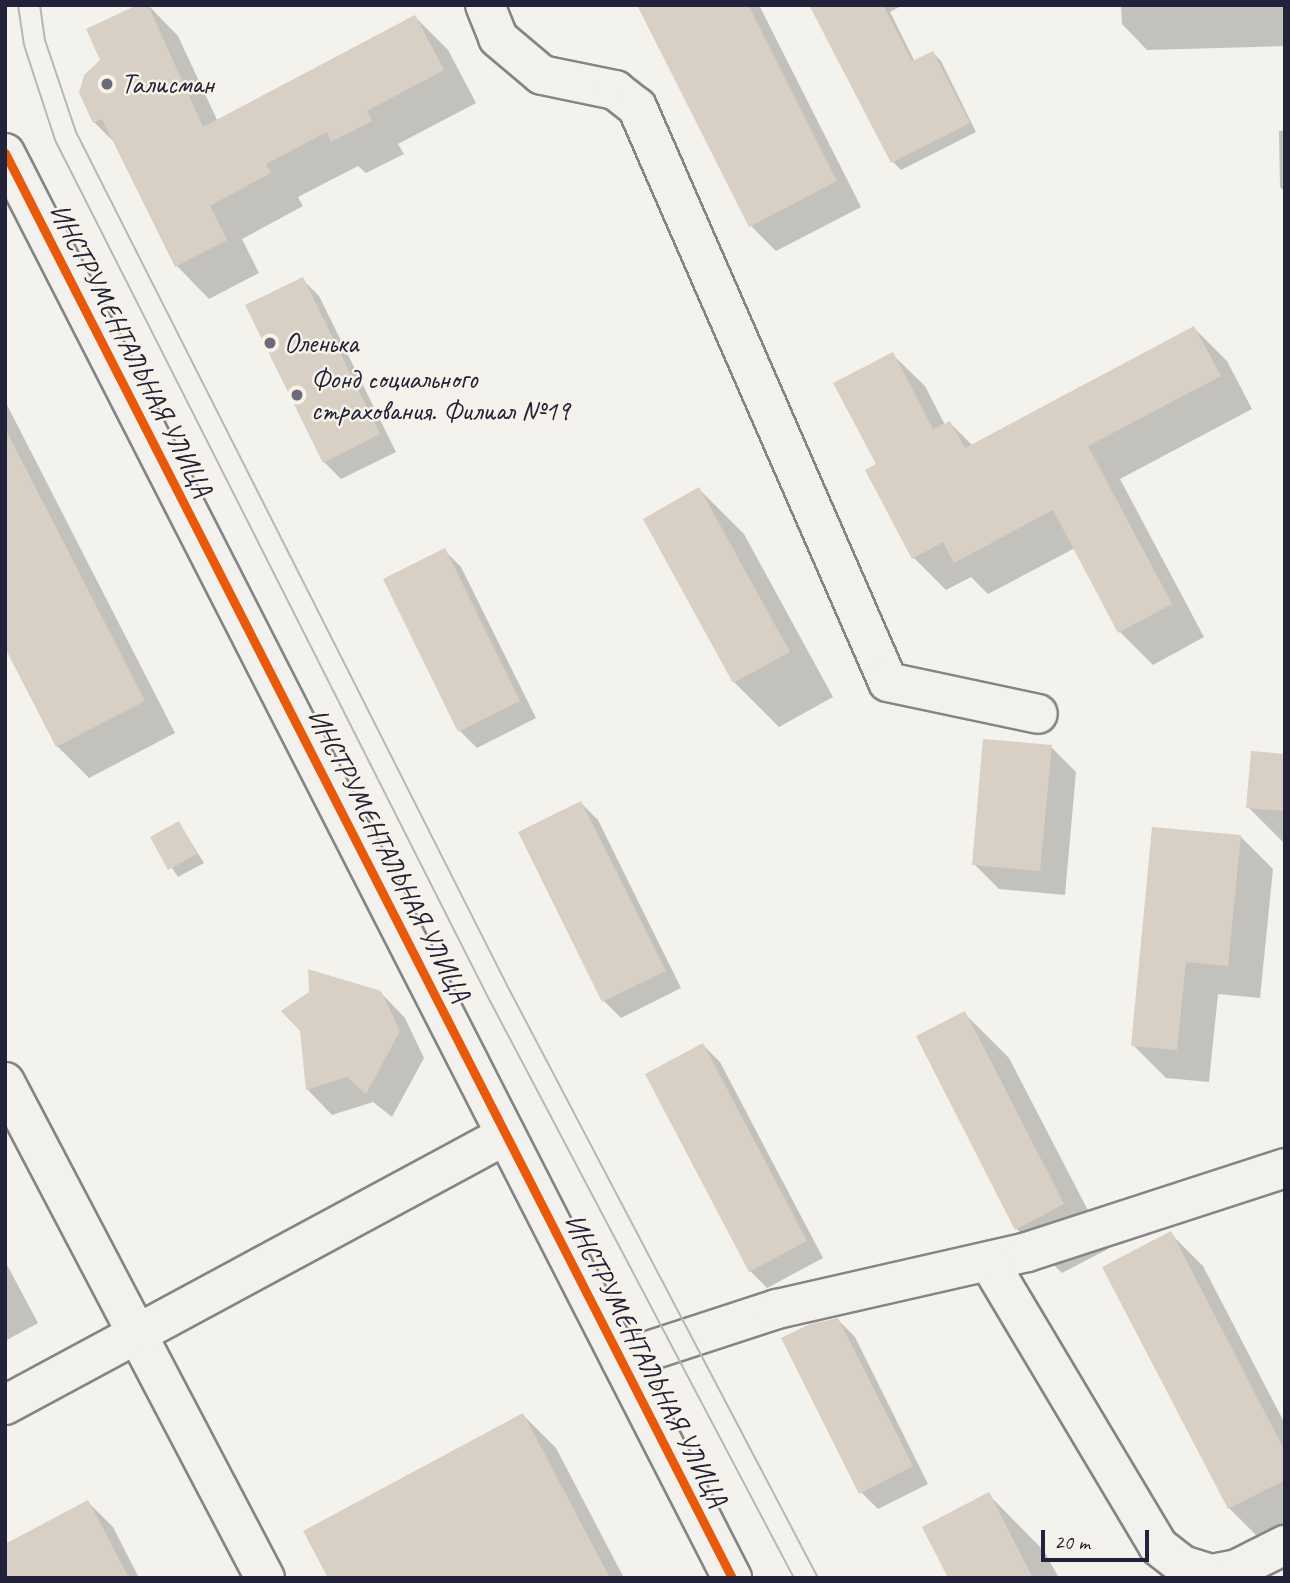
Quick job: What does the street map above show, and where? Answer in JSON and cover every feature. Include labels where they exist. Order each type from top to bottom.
[{"type":"street","points":[[485,5],[498,38],[542,75],[615,90],[637,107],[888,682],[1038,714]]},
{"type":"street","name":"ИНСТРУМЕНТАЛЬНАЯ УЛИЦА","points":[[5,153],[732,1578]]},
{"type":"street","points":[[5,1082],[139,1333],[265,1578]]},
{"type":"street","points":[[5,1405],[506,1135]]},
{"type":"street","points":[[621,1360],[777,1309],[989,1262],[1285,1168]]},
{"type":"street","points":[[989,1262],[1158,1546],[1182,1565],[1212,1574],[1237,1569],[1285,1545]]},
{"type":"building","points":[[137,5],[148,5],[203,127],[415,15],[444,70],[367,111],[372,121],[331,142],[327,132],[266,164],[271,173],[210,206],[227,240],[175,267],[102,119],[93,123],[79,93],[84,75],[100,60],[86,29]]},
{"type":"building","points":[[637,5],[748,5],[837,181],[749,227]]},
{"type":"building","points":[[809,5],[883,5],[912,61],[933,51],[970,123],[891,163]]},
{"type":"building","points":[[303,277],[380,434],[323,463],[245,305]]},
{"type":"building","points":[[1194,326],[1221,376],[1088,446],[1172,604],[1118,633],[1053,510],[954,563],[943,542],[912,559],[865,470],[876,464],[833,383],[893,352],[933,429],[950,421],[965,448]]},
{"type":"building","points":[[5,428],[145,701],[56,747],[5,648]]},
{"type":"building","points":[[699,487],[790,652],[733,683],[643,519]]},
{"type":"building","points":[[445,548],[520,701],[458,732],[383,579]]},
{"type":"building","points":[[983,739],[1052,745],[1040,871],[972,865]]},
{"type":"building","points":[[1251,751],[1285,754],[1285,811],[1246,808]]},
{"type":"building","points":[[581,801],[666,971],[602,1002],[518,832]]},
{"type":"building","points":[[179,821],[197,854],[168,870],[150,837]]},
{"type":"building","points":[[1152,827],[1241,835],[1228,966],[1186,962],[1177,1050],[1131,1046]]},
{"type":"building","points":[[308,969],[381,991],[400,1031],[366,1094],[347,1077],[306,1090],[300,1031],[281,1011],[309,992]]},
{"type":"building","points":[[965,1011],[1064,1204],[1015,1230],[916,1036]]},
{"type":"building","points":[[703,1043],[807,1241],[749,1272],[645,1074]]},
{"type":"building","points":[[1171,1231],[1285,1451],[1285,1480],[1228,1509],[1102,1267]]},
{"type":"building","points":[[838,1318],[913,1466],[859,1494],[781,1338],[810,1324]]},
{"type":"building","points":[[523,1413],[610,1578],[328,1578],[303,1531]]},
{"type":"building","points":[[989,1492],[1033,1578],[948,1578],[922,1527]]},
{"type":"building","points":[[88,1500],[129,1578],[5,1578],[5,1544]]},
{"type":"tram line","points":[[18,5],[24,45],[55,140],[490,1001],[794,1578]]},
{"type":"tram line","points":[[40,5],[45,40],[76,132],[510,991],[818,1578]]},
{"type":"cycle path","points":[[5,153],[732,1578]]},
{"type":"place","name":"Талисман","points":[[107,84]]},
{"type":"place","name":"Оленька","points":[[270,343]]},
{"type":"place","name":"Фонд социального страхования. Филиал №19","points":[[297,395]]}]
